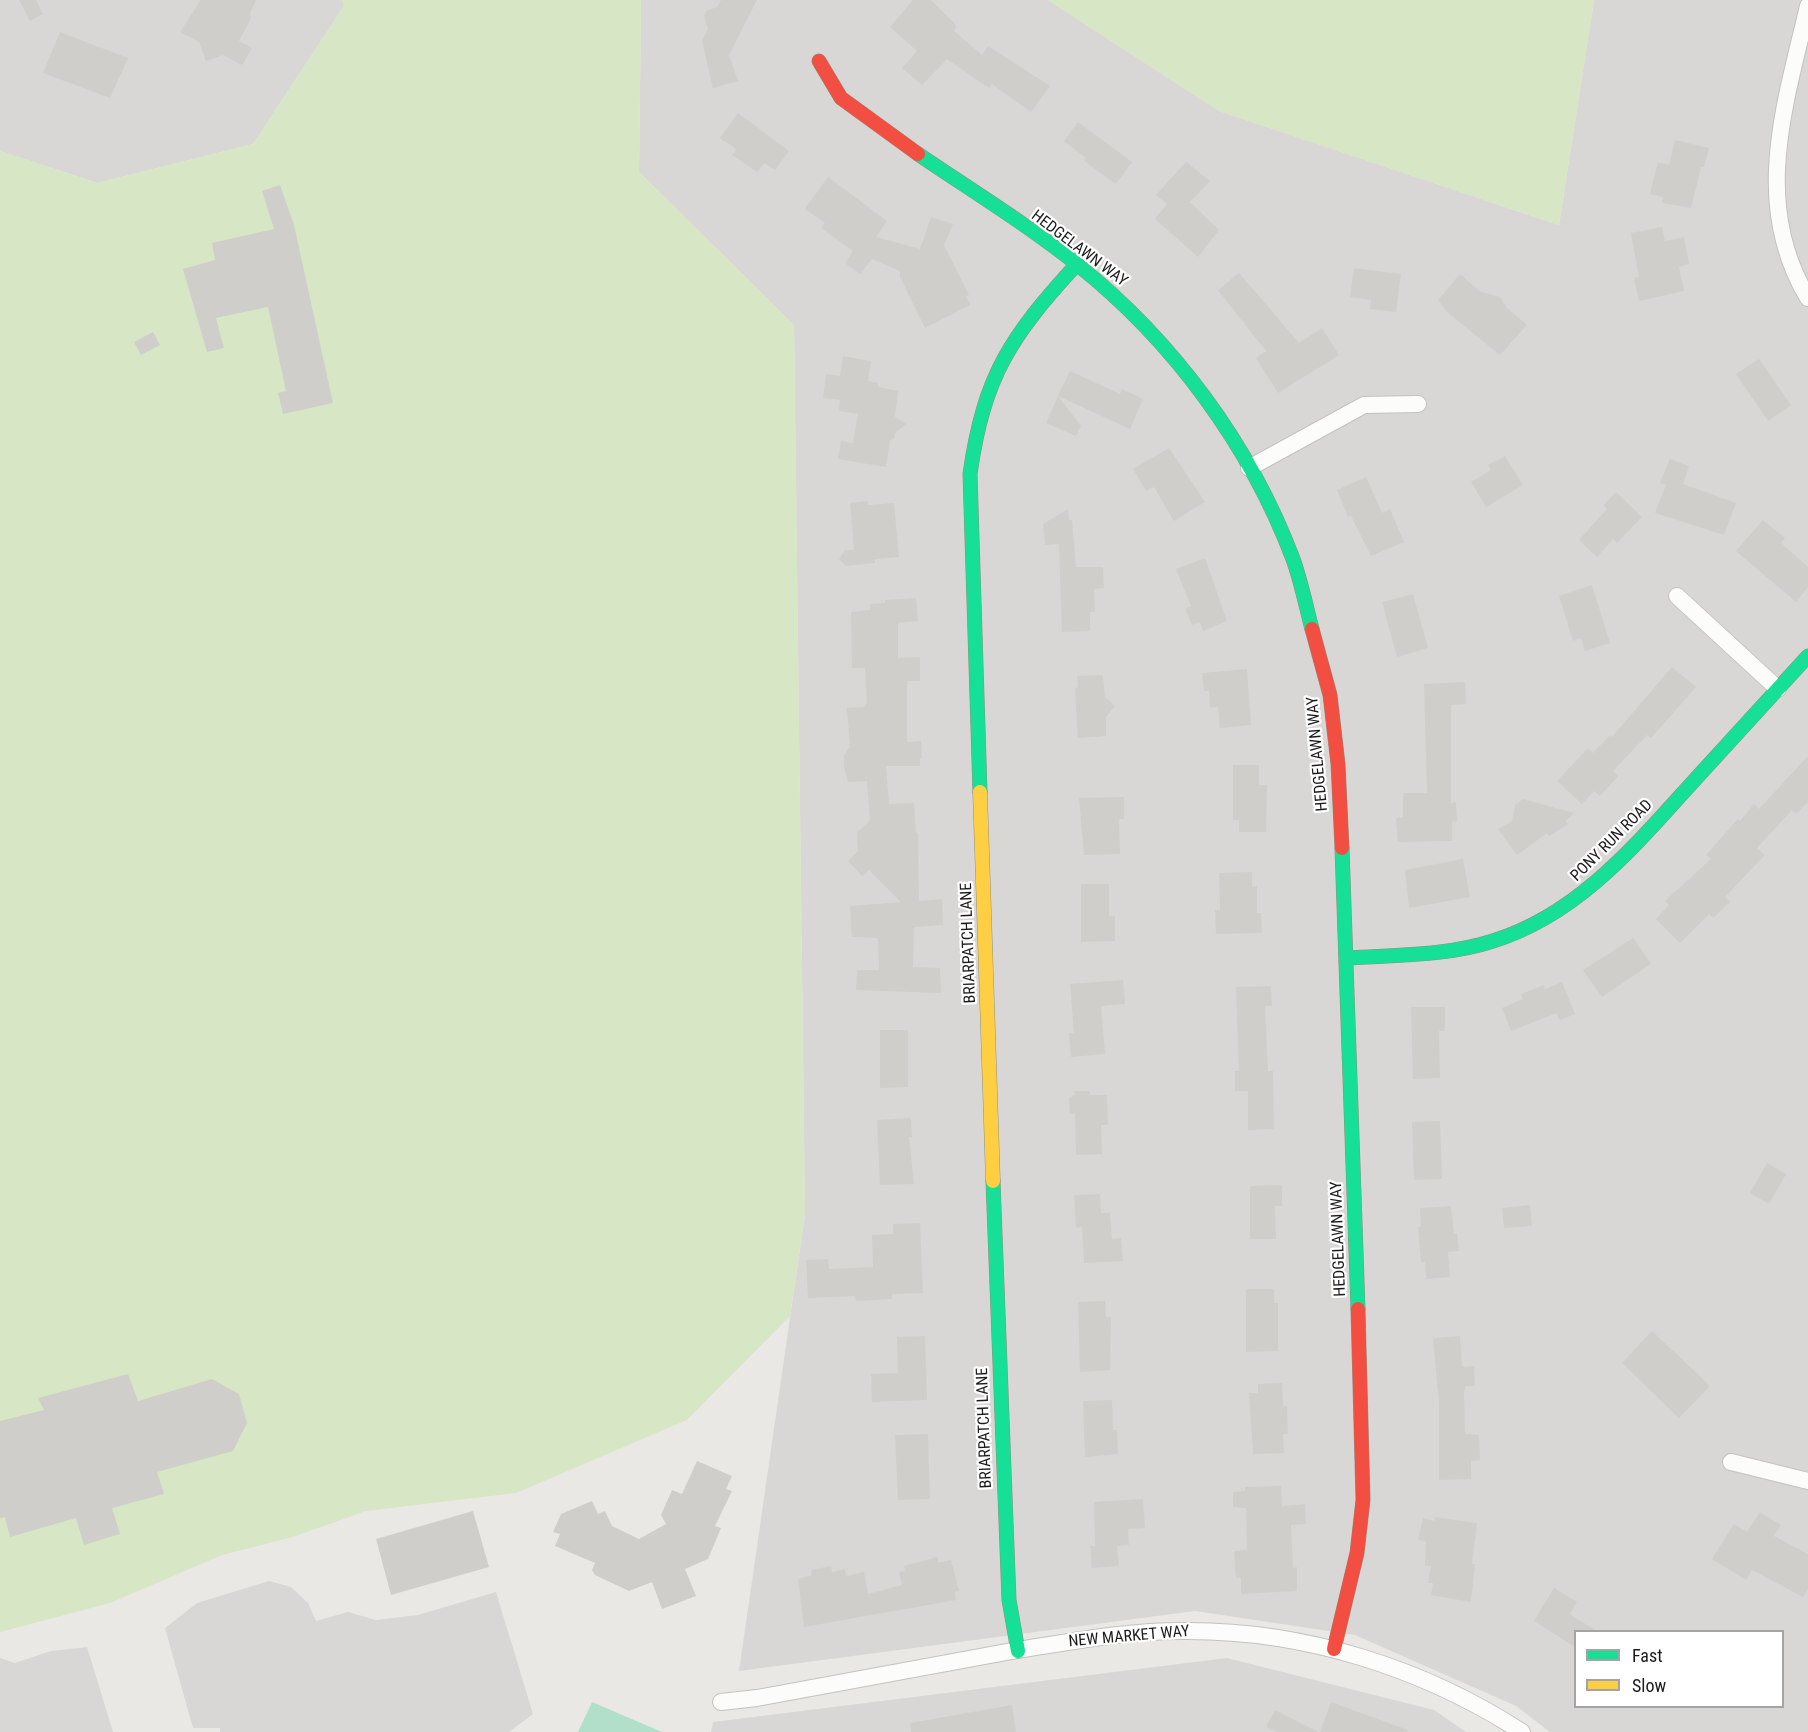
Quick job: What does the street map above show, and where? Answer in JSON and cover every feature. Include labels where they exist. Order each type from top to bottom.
[{"type":"street","points":[[1808,6],[1781,122],[1776,208],[1789,262],[1808,298]]},
{"type":"street","name":"HEDGELAWN WAY","points":[[819,61],[841,98],[859,113],[1077,264],[1121,302],[1182,368],[1238,446],[1268,502],[1293,560],[1330,695],[1338,764],[1348,958],[1363,1500],[1357,1553],[1334,1649]]},
{"type":"street","name":"BRIARPATCH LANE","points":[[1018,1651],[1010,1600],[1002,1462],[970,474],[978,417],[1005,353],[1025,322],[1077,264]]},
{"type":"street","points":[[1250,468],[1364,405],[1418,404]]},
{"type":"street","points":[[1677,596],[1778,689]]},
{"type":"street","name":"PONY RUN ROAD","points":[[1348,958],[1430,953],[1470,947],[1495,940],[1549,917],[1606,875],[1808,656]]},
{"type":"street","points":[[1731,1462],[1808,1481]]},
{"type":"street","name":"NEW MARKET WAY","points":[[721,1702],[758,1698],[1110,1636],[1186,1631],[1268,1638],[1334,1649],[1432,1683],[1484,1708],[1522,1732]]},
{"type":"shaded area","points":[[0,0],[342,0],[344,6],[253,144],[97,183],[0,151]]},
{"type":"shaded area","points":[[641,0],[1048,0],[1219,111],[1559,225],[1594,0],[1808,0],[1808,1732],[1550,1732],[1516,1706],[1355,1635],[1195,1611],[739,1671],[805,1214],[794,325],[639,172]]},
{"type":"shaded area","points":[[269,1581],[291,1587],[308,1603],[316,1621],[348,1612],[376,1620],[418,1615],[496,1592],[533,1714],[509,1732],[220,1732],[220,1728],[193,1728],[165,1628],[197,1603]]},
{"type":"shaded area","points":[[87,1647],[113,1732],[0,1732],[0,1658],[15,1663],[51,1651]]},
{"type":"shaded area","points":[[1227,1658],[1434,1710],[1466,1732],[711,1732],[713,1722]]},
{"type":"green space","points":[[342,0],[641,0],[639,172],[794,325],[805,1214],[790,1316],[687,1420],[516,1493],[366,1511],[293,1537],[222,1555],[110,1603],[0,1632],[0,151],[97,183],[253,144],[344,6]]},
{"type":"green space","points":[[1048,0],[1594,0],[1559,225],[1219,111]]},
{"type":"green space","points":[[592,1702],[662,1732],[578,1732]]},
{"type":"building","points":[[19,0],[36,0],[43,14],[30,21]]},
{"type":"building","points":[[201,0],[256,0],[250,13],[251,18],[239,41],[252,48],[242,65],[223,55],[206,61],[199,42],[180,32]]},
{"type":"building","points":[[721,0],[757,0],[729,55],[738,81],[713,88],[702,41],[708,29],[704,16],[706,11],[717,7]]},
{"type":"building","points":[[913,0],[931,0],[954,23],[956,27],[954,31],[982,55],[988,46],[1050,86],[1031,112],[992,84],[989,88],[947,59],[922,85],[902,68],[917,51],[890,27]]},
{"type":"building","points":[[60,32],[128,58],[110,98],[43,73]]},
{"type":"building","points":[[738,113],[789,151],[775,170],[764,163],[757,172],[732,155],[736,149],[720,138]]},
{"type":"building","points":[[1078,122],[1132,162],[1116,184],[1084,161],[1086,158],[1064,141]]},
{"type":"building","points":[[1675,140],[1709,148],[1704,167],[1701,167],[1691,208],[1662,203],[1663,197],[1650,194],[1658,162],[1669,165]]},
{"type":"building","points":[[1186,162],[1210,181],[1190,202],[1219,230],[1198,257],[1155,219],[1167,204],[1156,195]]},
{"type":"building","points":[[828,177],[887,221],[876,237],[920,249],[931,217],[953,224],[944,245],[969,295],[966,296],[970,305],[925,328],[900,277],[900,271],[872,259],[860,274],[845,263],[853,251],[821,228],[825,223],[805,209]]},
{"type":"building","points":[[280,185],[294,225],[333,403],[283,414],[278,393],[286,391],[268,307],[216,318],[224,348],[207,352],[183,269],[215,260],[212,243],[274,229],[262,191]]},
{"type":"building","points":[[1662,227],[1665,241],[1684,237],[1689,264],[1679,267],[1684,291],[1639,301],[1634,278],[1639,277],[1631,233]]},
{"type":"building","points":[[1354,268],[1401,274],[1396,312],[1370,309],[1371,300],[1350,297]]},
{"type":"building","points":[[1239,273],[1299,343],[1322,328],[1339,355],[1278,393],[1256,358],[1266,351],[1218,290]]},
{"type":"building","points":[[1460,274],[1479,291],[1500,297],[1507,308],[1527,325],[1500,355],[1447,312],[1438,300]]},
{"type":"building","points":[[153,332],[160,345],[141,355],[134,342]]},
{"type":"building","points":[[843,356],[871,361],[868,381],[878,383],[878,387],[898,391],[895,417],[906,424],[895,433],[894,439],[890,440],[886,467],[838,459],[841,441],[853,443],[858,414],[839,411],[840,400],[823,398],[826,374],[840,376]]},
{"type":"building","points":[[1759,359],[1791,405],[1768,421],[1736,374]]},
{"type":"building","points":[[1070,371],[1120,394],[1122,389],[1143,399],[1130,429],[1058,396]]},
{"type":"building","points":[[1058,396],[1081,426],[1076,436],[1046,423]]},
{"type":"building","points":[[1169,448],[1205,502],[1174,521],[1154,487],[1146,491],[1133,469]]},
{"type":"building","points":[[1505,456],[1523,485],[1486,507],[1471,482],[1491,470],[1488,465]]},
{"type":"building","points":[[1670,459],[1689,466],[1683,484],[1736,503],[1724,535],[1655,513],[1666,485],[1660,483]]},
{"type":"building","points":[[1366,477],[1382,513],[1390,509],[1404,542],[1371,556],[1351,516],[1348,517],[1337,490]]},
{"type":"building","points":[[1616,492],[1642,517],[1617,543],[1613,539],[1597,557],[1579,540],[1607,509],[1604,505]]},
{"type":"building","points":[[868,501],[868,505],[894,503],[899,557],[875,559],[875,563],[846,566],[839,559],[845,550],[854,550],[850,503]]},
{"type":"building","points":[[1068,509],[1069,520],[1072,520],[1076,567],[1103,567],[1104,588],[1094,589],[1095,612],[1090,612],[1090,631],[1062,632],[1059,544],[1045,545],[1043,524]]},
{"type":"building","points":[[1763,520],[1785,538],[1781,543],[1808,567],[1808,587],[1796,602],[1736,551]]},
{"type":"building","points":[[1205,558],[1227,621],[1203,631],[1200,622],[1192,625],[1185,609],[1191,606],[1176,569]]},
{"type":"building","points":[[1592,585],[1610,643],[1585,651],[1581,638],[1573,641],[1559,596]]},
{"type":"building","points":[[1413,594],[1428,648],[1397,657],[1382,602]]},
{"type":"building","points":[[916,598],[918,621],[898,623],[898,658],[920,657],[920,681],[907,681],[907,742],[921,741],[922,758],[920,758],[920,766],[886,766],[889,804],[914,803],[918,834],[919,901],[942,899],[943,925],[914,927],[913,967],[940,968],[941,993],[856,990],[857,970],[879,970],[878,938],[852,937],[850,906],[901,902],[869,870],[862,876],[848,861],[858,851],[857,833],[870,820],[867,781],[848,782],[844,766],[844,755],[850,747],[847,708],[864,707],[867,702],[865,668],[852,668],[851,612],[870,610],[870,604],[885,603],[885,600]]},
{"type":"building","points":[[1672,667],[1696,687],[1651,738],[1647,735],[1613,771],[1618,776],[1600,796],[1594,791],[1582,804],[1557,781],[1588,748],[1593,753],[1610,735],[1612,737]]},
{"type":"building","points":[[1247,669],[1251,725],[1220,728],[1218,707],[1210,708],[1209,691],[1204,691],[1202,673]]},
{"type":"building","points":[[1103,675],[1105,697],[1115,706],[1106,717],[1106,736],[1078,738],[1075,688],[1078,687],[1077,676]]},
{"type":"building","points":[[1465,682],[1466,704],[1451,705],[1451,803],[1456,802],[1457,821],[1452,822],[1452,841],[1398,842],[1396,818],[1403,817],[1403,793],[1427,793],[1424,684]]},
{"type":"building","points":[[1808,756],[1808,802],[1796,814],[1792,810],[1757,848],[1765,855],[1725,897],[1730,902],[1713,918],[1709,914],[1680,943],[1656,919],[1669,905],[1665,901],[1711,859],[1706,855],[1738,819],[1740,821],[1754,804],[1759,809]]},
{"type":"building","points":[[1233,765],[1259,765],[1259,785],[1267,785],[1266,832],[1239,832],[1239,820],[1233,820]]},
{"type":"building","points":[[1124,797],[1124,819],[1119,819],[1120,854],[1084,855],[1079,798]]},
{"type":"building","points":[[1523,799],[1574,813],[1566,821],[1568,824],[1549,836],[1547,833],[1517,855],[1498,829],[1512,821],[1515,805]]},
{"type":"building","points":[[1463,859],[1470,897],[1409,908],[1405,870]]},
{"type":"building","points":[[1252,872],[1252,887],[1257,886],[1257,913],[1261,913],[1262,933],[1216,934],[1215,910],[1220,910],[1219,873]]},
{"type":"building","points":[[1081,884],[1109,884],[1109,916],[1115,916],[1115,941],[1081,942]]},
{"type":"building","points":[[1633,938],[1651,964],[1602,997],[1583,970]]},
{"type":"building","points":[[1123,980],[1125,1004],[1101,1006],[1105,1054],[1071,1057],[1069,1033],[1074,1033],[1070,984]]},
{"type":"building","points":[[1562,982],[1575,1014],[1560,1020],[1557,1013],[1511,1031],[1502,1008],[1523,999],[1521,994],[1544,985],[1545,989]]},
{"type":"building","points":[[1271,986],[1272,1006],[1265,1006],[1268,1071],[1273,1071],[1274,1129],[1248,1130],[1248,1091],[1235,1091],[1235,1071],[1239,1071],[1236,987]]},
{"type":"building","points":[[1411,1007],[1445,1007],[1445,1031],[1439,1031],[1440,1078],[1413,1079]]},
{"type":"building","points":[[880,1030],[908,1030],[908,1087],[880,1088]]},
{"type":"building","points":[[1074,1091],[1089,1091],[1090,1095],[1107,1095],[1108,1125],[1101,1125],[1102,1154],[1076,1155],[1075,1114],[1070,1114],[1069,1098],[1075,1095]]},
{"type":"building","points":[[911,1118],[912,1137],[909,1137],[914,1184],[880,1185],[877,1120]]},
{"type":"building","points":[[1440,1121],[1442,1179],[1414,1180],[1412,1122]]},
{"type":"building","points":[[1767,1163],[1786,1174],[1769,1204],[1750,1193]]},
{"type":"building","points":[[1282,1185],[1282,1206],[1275,1206],[1276,1239],[1250,1239],[1250,1186]]},
{"type":"building","points":[[1100,1194],[1101,1213],[1110,1213],[1112,1239],[1121,1238],[1123,1261],[1084,1263],[1082,1227],[1076,1228],[1074,1195]]},
{"type":"building","points":[[1530,1205],[1532,1226],[1504,1228],[1502,1208]]},
{"type":"building","points":[[1451,1206],[1454,1234],[1457,1233],[1459,1251],[1448,1252],[1450,1277],[1426,1279],[1425,1262],[1421,1262],[1418,1227],[1421,1227],[1420,1208]]},
{"type":"building","points":[[920,1223],[923,1293],[892,1294],[892,1299],[856,1301],[855,1296],[808,1298],[806,1260],[828,1259],[829,1269],[873,1267],[872,1235],[893,1234],[893,1224]]},
{"type":"building","points":[[1246,1289],[1274,1289],[1274,1303],[1278,1303],[1278,1351],[1246,1352]]},
{"type":"building","points":[[1105,1301],[1106,1317],[1111,1317],[1110,1370],[1080,1372],[1078,1302]]},
{"type":"building","points":[[1652,1331],[1710,1386],[1679,1418],[1622,1363]]},
{"type":"building","points":[[925,1336],[927,1400],[872,1402],[871,1374],[898,1373],[897,1337]]},
{"type":"building","points":[[1460,1336],[1462,1367],[1474,1366],[1475,1386],[1465,1386],[1464,1392],[1465,1434],[1479,1435],[1480,1460],[1471,1461],[1471,1479],[1439,1480],[1439,1403],[1433,1338]]},
{"type":"building","points":[[128,1374],[138,1401],[212,1379],[239,1394],[247,1423],[233,1451],[157,1472],[164,1494],[112,1508],[120,1534],[84,1545],[76,1518],[10,1537],[5,1517],[0,1518],[0,1421],[44,1410],[38,1398]]},
{"type":"building","points":[[1282,1383],[1283,1406],[1287,1406],[1288,1434],[1283,1434],[1284,1453],[1253,1454],[1249,1393],[1258,1393],[1258,1384]]},
{"type":"building","points":[[1112,1400],[1113,1430],[1117,1430],[1118,1454],[1085,1457],[1083,1401]]},
{"type":"building","points":[[928,1434],[930,1499],[898,1500],[895,1435]]},
{"type":"building","points":[[697,1461],[732,1476],[726,1489],[732,1491],[715,1526],[721,1528],[708,1559],[685,1569],[696,1596],[662,1609],[652,1582],[629,1591],[595,1575],[592,1570],[595,1563],[555,1546],[560,1534],[553,1532],[561,1514],[592,1501],[598,1514],[605,1511],[612,1526],[639,1539],[666,1524],[661,1515],[672,1490],[682,1494]]},
{"type":"building","points":[[1281,1486],[1282,1506],[1305,1504],[1306,1524],[1291,1525],[1293,1568],[1297,1567],[1297,1591],[1241,1594],[1241,1578],[1236,1578],[1234,1551],[1247,1550],[1246,1508],[1233,1507],[1233,1492],[1245,1491],[1245,1487]]},
{"type":"building","points":[[1143,1499],[1145,1528],[1128,1529],[1129,1545],[1117,1546],[1119,1566],[1092,1568],[1090,1546],[1095,1546],[1094,1502]]},
{"type":"building","points":[[473,1511],[489,1567],[391,1595],[376,1539]]},
{"type":"building","points":[[1760,1512],[1781,1525],[1774,1536],[1808,1554],[1808,1589],[1803,1597],[1752,1570],[1746,1580],[1712,1559],[1734,1524],[1747,1532]]},
{"type":"building","points":[[1435,1517],[1477,1523],[1472,1564],[1475,1564],[1471,1602],[1431,1595],[1433,1583],[1428,1583],[1431,1566],[1425,1566],[1426,1541],[1418,1540],[1423,1518],[1434,1521]]},
{"type":"building","points":[[937,1557],[938,1563],[951,1560],[959,1591],[955,1592],[956,1600],[804,1627],[798,1579],[812,1575],[811,1570],[831,1566],[832,1572],[845,1569],[846,1576],[864,1572],[868,1594],[902,1585],[899,1572],[905,1571],[904,1566]]},
{"type":"building","points":[[1554,1588],[1577,1602],[1570,1614],[1595,1630],[1574,1630],[1574,1646],[1534,1621]]},
{"type":"building","points":[[1331,1702],[1408,1730],[1407,1732],[1320,1732]]},
{"type":"building","points":[[1012,1705],[1016,1732],[911,1732],[910,1723]]},
{"type":"building","points":[[1275,1710],[1318,1732],[1277,1732],[1266,1727]]},
{"type":"traffic: fast","points":[[918,154],[1078,265],[1146,327],[1176,361],[1205,398],[1255,476],[1293,559],[1312,629]]},
{"type":"traffic: fast","points":[[980,792],[970,474],[976,440],[983,410],[1004,359],[1034,313],[1077,264]]},
{"type":"traffic: fast","points":[[1348,958],[1421,954],[1476,946],[1523,929],[1578,897],[1648,831],[1808,656]]},
{"type":"traffic: fast","points":[[1342,848],[1358,1309]]},
{"type":"traffic: fast","points":[[993,1181],[1009,1600],[1018,1651]]},
{"type":"traffic: slow","points":[[980,792],[993,1181]]},
{"type":"traffic: jam","points":[[819,61],[841,98],[918,154]]},
{"type":"traffic: jam","points":[[1312,629],[1330,695],[1338,764],[1342,848]]},
{"type":"traffic: jam","points":[[1334,1649],[1357,1553],[1363,1500],[1358,1309]]}]
